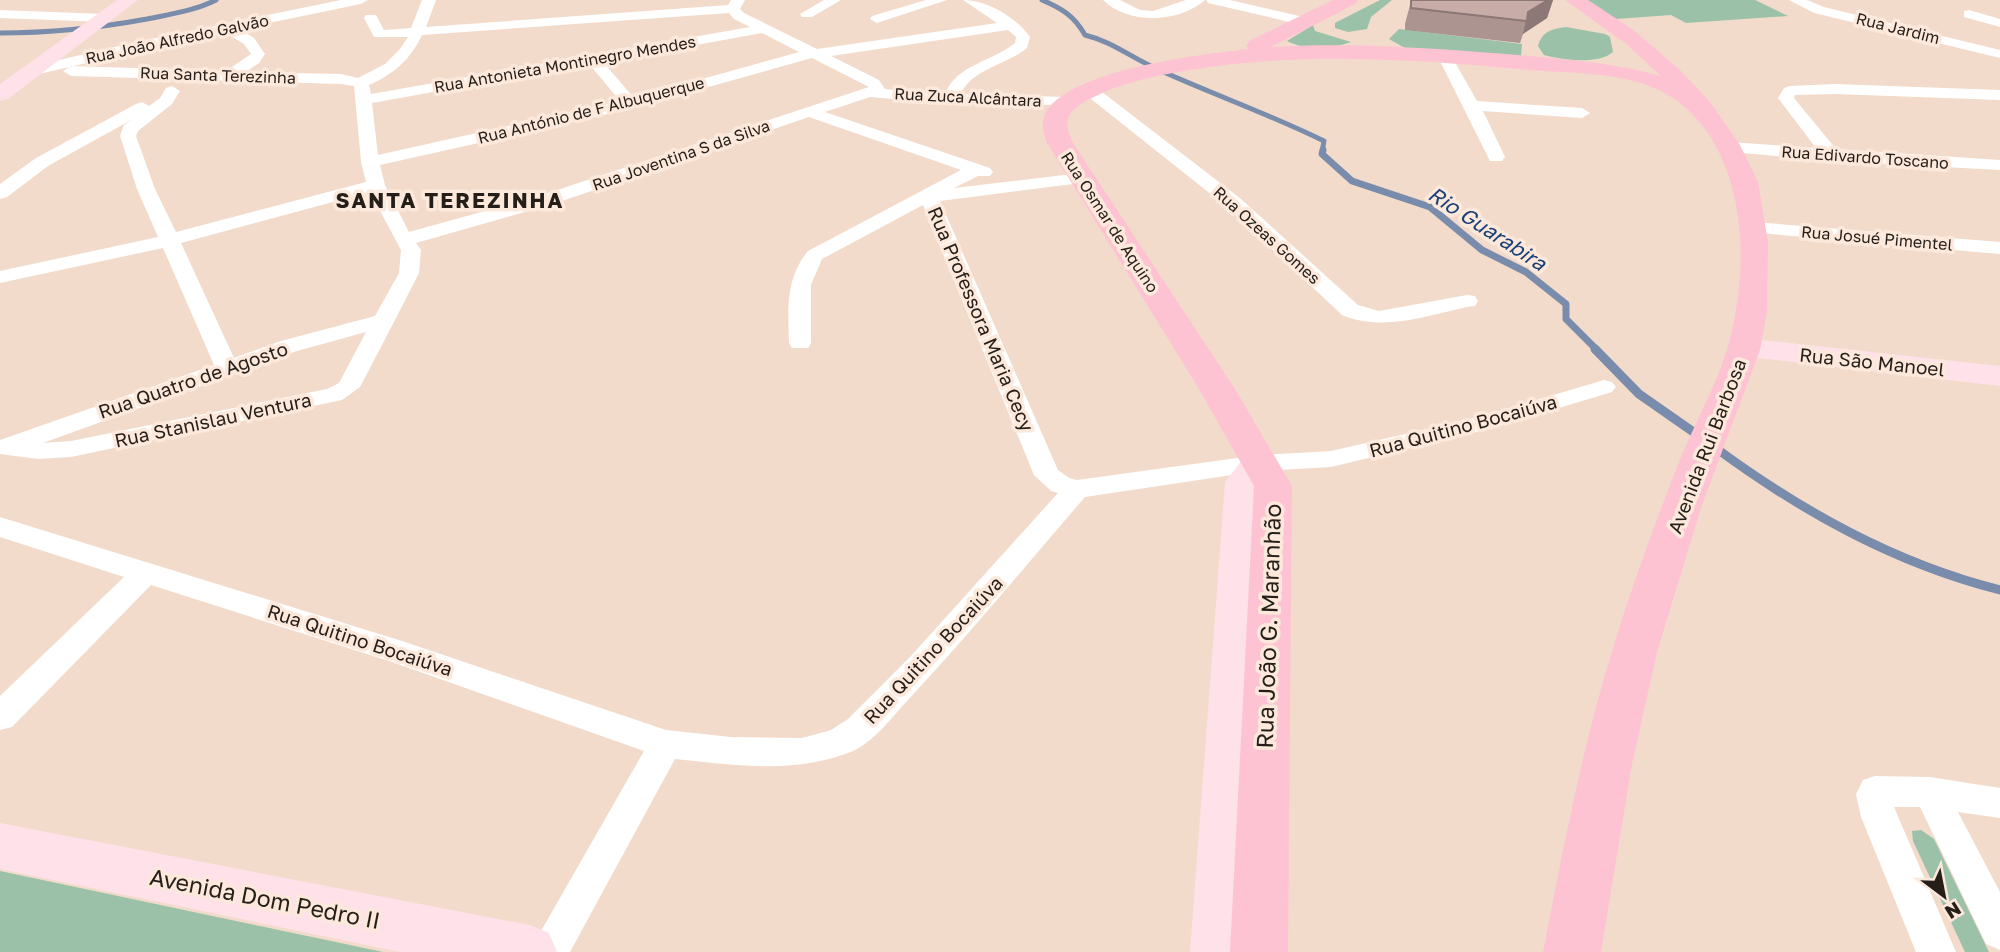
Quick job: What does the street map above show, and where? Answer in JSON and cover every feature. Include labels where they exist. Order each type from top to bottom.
[{"type":"main road","points":[[0,94],[129,0]]},
{"type":"main road","points":[[1194,63],[1273,39],[1348,0]]},
{"type":"main road","name":"Avenida Rui Barbosa","points":[[1572,952],[1606,758],[1634,650],[1706,442],[1744,348],[1751,298],[1754,228],[1745,183],[1730,147],[1698,106],[1639,44],[1575,0]]},
{"type":"main road","points":[[1273,39],[1295,52]]},
{"type":"main road","points":[[1066,102],[1087,88],[1145,72],[1194,63],[1295,52],[1445,57],[1632,73],[1662,83],[1698,106]]},
{"type":"main road","name":"Rua Osmar de Aquino","points":[[1066,102],[1057,114],[1056,133],[1081,178],[1217,389],[1259,463]]},
{"type":"main road","name":"Rua São Manoel","points":[[1744,348],[2000,376]]},
{"type":"main road","name":"Rua João G. Maranhão","points":[[1217,952],[1243,482],[1259,463],[1273,486],[1259,952]]},
{"type":"main road","name":"Avenida Dom Pedro II","points":[[0,846],[530,952]]},
{"type":"street","points":[[0,13],[21,0]]},
{"type":"street","name":"Rua João Alfredo Galvão","points":[[34,71],[136,46],[361,0]]},
{"type":"street","points":[[359,83],[396,62],[411,49],[429,0]]},
{"type":"street","points":[[807,14],[834,0]]},
{"type":"street","points":[[877,19],[940,0]]},
{"type":"street","points":[[951,99],[953,87],[961,80],[998,62],[1022,45],[1023,37],[1010,24],[970,0]]},
{"type":"street","points":[[1110,0],[1130,12],[1153,16],[1198,0]]},
{"type":"street","points":[[1213,0],[1307,22]]},
{"type":"street","name":"Rua Jardim","points":[[1796,0],[1819,9],[2000,54]]},
{"type":"street","points":[[372,18],[379,34],[526,17],[625,15],[675,5],[736,4]]},
{"type":"street","name":"Rua Zuca Alcântara","points":[[736,4],[739,16],[874,83],[878,86],[874,90]]},
{"type":"street","points":[[0,13],[102,20]]},
{"type":"street","points":[[1969,14],[2000,23]]},
{"type":"street","points":[[621,32],[625,15]]},
{"type":"street","name":"Rua António de F Albuquerque","points":[[370,162],[630,104],[812,53],[1010,24]]},
{"type":"street","name":"Rua Antonieta Montinegro Mendes","points":[[364,100],[766,28]]},
{"type":"street","points":[[228,29],[249,41],[258,54],[254,60],[230,75]]},
{"type":"street","points":[[1445,57],[1472,105],[1496,157]]},
{"type":"street","points":[[594,60],[630,104]]},
{"type":"street","name":"Rua Santa Terezinha","points":[[34,71],[341,79],[359,83]]},
{"type":"street","points":[[0,193],[42,162],[201,75]]},
{"type":"street","name":"Rua Stanislau Ventura","points":[[2,448],[38,451],[71,449],[334,395],[348,387],[409,273],[411,250],[403,240],[376,185],[370,162],[363,88],[359,83]]},
{"type":"street","name":"Rua Ozeas Gomes","points":[[1087,88],[1234,203],[1350,310],[1366,317],[1379,318],[1466,301]]},
{"type":"street","points":[[1833,156],[1786,98],[1790,92],[1835,89],[2000,95]]},
{"type":"street","name":"Rua Zuca Alcântara","points":[[874,90],[951,99],[1066,102]]},
{"type":"street","name":"Rua Joventina S da Silva","points":[[403,240],[546,200],[874,90]]},
{"type":"street","points":[[172,91],[166,101],[130,130],[128,136],[146,190],[228,367]]},
{"type":"street","points":[[1472,105],[1583,113]]},
{"type":"street","points":[[810,112],[975,170],[1030,184]]},
{"type":"street","name":"Rua Edivardo Toscano","points":[[1730,147],[1833,156],[2000,165]]},
{"type":"street","points":[[800,343],[800,282],[804,265],[815,255],[858,230],[929,197],[975,170]]},
{"type":"street","name":"Rua Professora Maria Cecy","points":[[1077,489],[1060,485],[1047,475],[929,197],[1081,178]]},
{"type":"street","points":[[0,277],[170,240],[376,185]]},
{"type":"street","name":"Rua Josué Pimentel","points":[[1754,228],[2000,248]]},
{"type":"street","name":"Rua Quatro de Agosto","points":[[2,448],[228,367],[344,329],[384,320]]},
{"type":"street","name":"Rua Quitino Bocaiúva","points":[[0,527],[402,653],[666,744],[775,753],[802,752],[840,742],[860,729],[921,666],[1077,489],[1259,463],[1331,459],[1484,423],[1604,387]]},
{"type":"street","points":[[0,718],[147,572]]},
{"type":"street","points":[[549,952],[666,744]]},
{"type":"street","points":[[1936,952],[1872,797],[1875,791],[1930,792],[2000,803]]},
{"type":"street","points":[[1930,792],[2000,930]]},
{"type":"green space","points":[[1380,0],[1392,0],[1371,17],[1367,29],[1348,32],[1335,28],[1335,23]]},
{"type":"green space","points":[[1586,0],[1755,0],[1788,16],[1686,23],[1671,15],[1616,19]]},
{"type":"green space","points":[[1313,25],[1315,31],[1351,42],[1319,48],[1287,41]]},
{"type":"green space","points":[[1566,27],[1605,34],[1610,37],[1613,52],[1589,60],[1544,55],[1538,46],[1542,37],[1552,30]]},
{"type":"green space","points":[[1399,29],[1522,44],[1521,56],[1405,48],[1389,39]]},
{"type":"green space","points":[[1921,830],[1934,839],[1989,952],[1965,952],[1913,841],[1912,831]]},
{"type":"green space","points":[[0,871],[383,952],[0,952]]},
{"type":"building","points":[[1412,0],[1548,0],[1528,12],[1527,21],[1411,8]]},
{"type":"waterway","name":"Rio Guarabira","points":[[0,33],[111,25],[182,12],[216,0]]},
{"type":"waterway","name":"Rio Guarabira","points":[[1042,0],[1067,14],[1085,35],[1324,141],[1322,152]]},
{"type":"waterway","name":"Rio Guarabira","points":[[1323,150],[1322,154],[1352,181],[1430,207],[1482,250],[1526,272],[1566,304],[1566,319],[1597,350]]},
{"type":"waterway","name":"Rio Guarabira","points":[[1595,349],[1639,394],[1702,438]]},
{"type":"waterway","name":"Rio Guarabira","points":[[1713,446],[1780,492],[1850,532],[1923,565],[2000,590]]},
{"type":"district","name":"SANTA TEREZINHA","points":[[450,201]]}]
